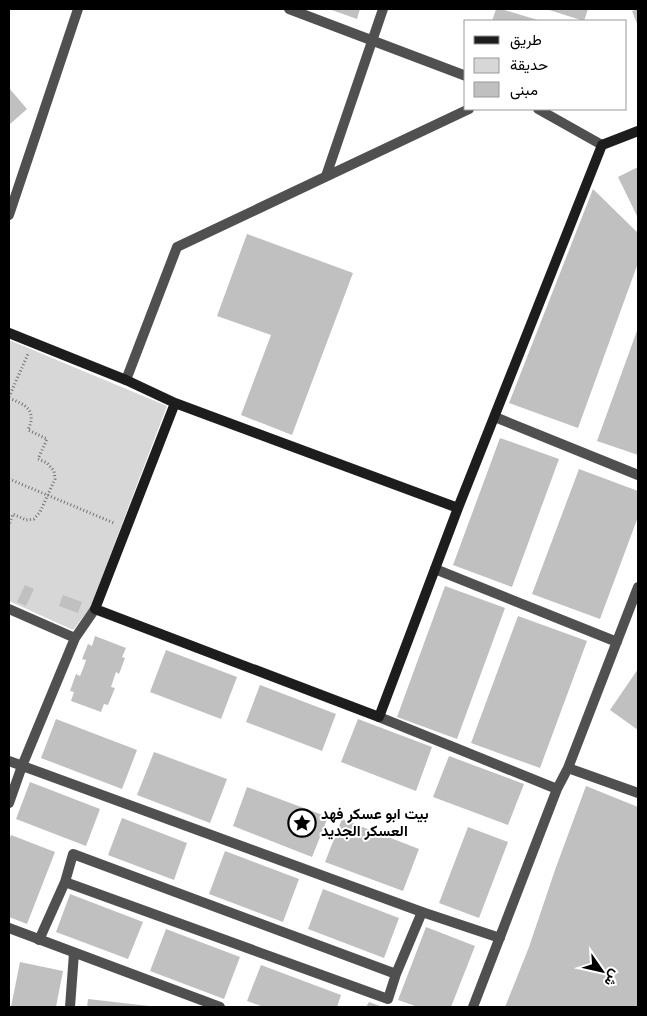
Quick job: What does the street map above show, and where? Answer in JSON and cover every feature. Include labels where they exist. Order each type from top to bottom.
[{"type":"street","points":[[9,215],[78,9]]},
{"type":"street","points":[[289,9],[464,75]]},
{"type":"street","points":[[326,176],[383,9]]},
{"type":"street","points":[[126,380],[177,248],[467,110]]},
{"type":"street","points":[[540,110],[602,145]]},
{"type":"street","points":[[378,717],[458,508],[602,145],[638,131]]},
{"type":"street","points":[[9,333],[126,380],[175,403],[458,508]]},
{"type":"street","points":[[9,803],[22,766],[75,638],[95,609],[175,403]]},
{"type":"street","points":[[494,417],[638,475]]},
{"type":"street","points":[[435,570],[617,642]]},
{"type":"street","points":[[473,1007],[557,789],[568,768],[617,642],[635,607],[638,587]]},
{"type":"street","points":[[9,609],[75,638]]},
{"type":"street","points":[[95,609],[378,717],[557,789]]},
{"type":"street","points":[[9,761],[422,912],[500,938]]},
{"type":"street","points":[[568,768],[638,793]]},
{"type":"street","points":[[39,940],[65,882],[73,854],[396,974]]},
{"type":"street","points":[[65,882],[388,999],[396,974],[422,912]]},
{"type":"street","points":[[9,928],[201,1004],[220,1007]]},
{"type":"street","points":[[70,1007],[74,953]]},
{"type":"path","points":[[9,525],[14,514],[26,520],[34,518],[40,512],[55,479],[54,471],[47,464],[38,460],[47,439],[28,430],[32,421],[31,412],[24,404],[9,397],[32,342]]},
{"type":"path","points":[[9,478],[126,528]]},
{"type":"green space","points":[[9,340],[167,406],[90,608],[73,630],[9,601]]},
{"type":"building","points":[[329,9],[360,9],[357,19]]},
{"type":"building","points":[[496,9],[501,9],[538,20],[492,20]]},
{"type":"building","points":[[546,9],[588,9],[584,20]]},
{"type":"building","points":[[638,9],[638,26],[632,11]]},
{"type":"building","points":[[9,88],[27,109],[9,125]]},
{"type":"building","points":[[638,167],[638,218],[618,177]]},
{"type":"building","points":[[593,189],[638,233],[638,263],[578,428],[509,403]]},
{"type":"building","points":[[247,234],[353,273],[292,435],[241,415],[271,335],[217,316]]},
{"type":"building","points":[[638,328],[638,455],[597,441]]},
{"type":"building","points":[[500,438],[559,459],[512,587],[453,565]]},
{"type":"building","points":[[579,469],[638,491],[638,517],[600,619],[532,594]]},
{"type":"building","points":[[25,585],[34,589],[26,606],[17,602]]},
{"type":"building","points":[[445,586],[505,608],[457,739],[397,717]]},
{"type":"building","points":[[63,595],[82,602],[78,613],[59,606]]},
{"type":"building","points":[[518,616],[587,641],[540,768],[471,743]]},
{"type":"building","points":[[95,636],[126,648],[122,657],[125,658],[119,674],[116,672],[111,687],[115,688],[108,705],[104,704],[101,712],[71,701],[74,692],[70,691],[76,674],[80,676],[84,666],[86,660],[82,659],[88,644],[92,646]]},
{"type":"building","points":[[166,650],[237,677],[221,719],[150,692]]},
{"type":"building","points":[[638,669],[638,730],[610,710]]},
{"type":"building","points":[[260,685],[336,714],[322,751],[246,722]]},
{"type":"building","points":[[56,719],[137,750],[122,789],[41,758]]},
{"type":"building","points":[[358,719],[432,747],[416,791],[341,762]]},
{"type":"building","points":[[154,752],[227,779],[210,823],[137,795]]},
{"type":"building","points":[[449,756],[524,784],[508,825],[433,797]]},
{"type":"building","points":[[30,782],[100,809],[86,846],[16,819]]},
{"type":"building","points":[[586,786],[638,807],[638,1007],[505,1007],[529,947]]},
{"type":"building","points":[[247,787],[328,817],[312,857],[233,826]]},
{"type":"building","points":[[122,818],[187,843],[174,880],[108,855]]},
{"type":"building","points":[[342,819],[419,849],[403,891],[325,862]]},
{"type":"building","points":[[468,827],[508,842],[479,918],[439,903]]},
{"type":"building","points":[[11,835],[55,852],[27,924],[9,917],[9,841]]},
{"type":"building","points":[[225,851],[299,879],[283,922],[209,894]]},
{"type":"building","points":[[323,889],[399,918],[384,958],[308,929]]},
{"type":"building","points":[[70,894],[143,922],[128,959],[56,932]]},
{"type":"building","points":[[426,927],[475,946],[451,1007],[418,1007],[398,1000]]},
{"type":"building","points":[[166,929],[240,957],[224,999],[150,971]]},
{"type":"building","points":[[20,962],[63,971],[56,1007],[11,1007]]},
{"type":"building","points":[[261,965],[341,995],[337,1007],[264,1007],[247,1001]]},
{"type":"building","points":[[88,999],[149,1006],[149,1007],[87,1007]]},
{"type":"building","points":[[369,1002],[383,1007],[366,1007]]},
{"type":"place","name":"بيت ابو عسكر فهد العسكر الجديد","points":[[302,823]]}]
